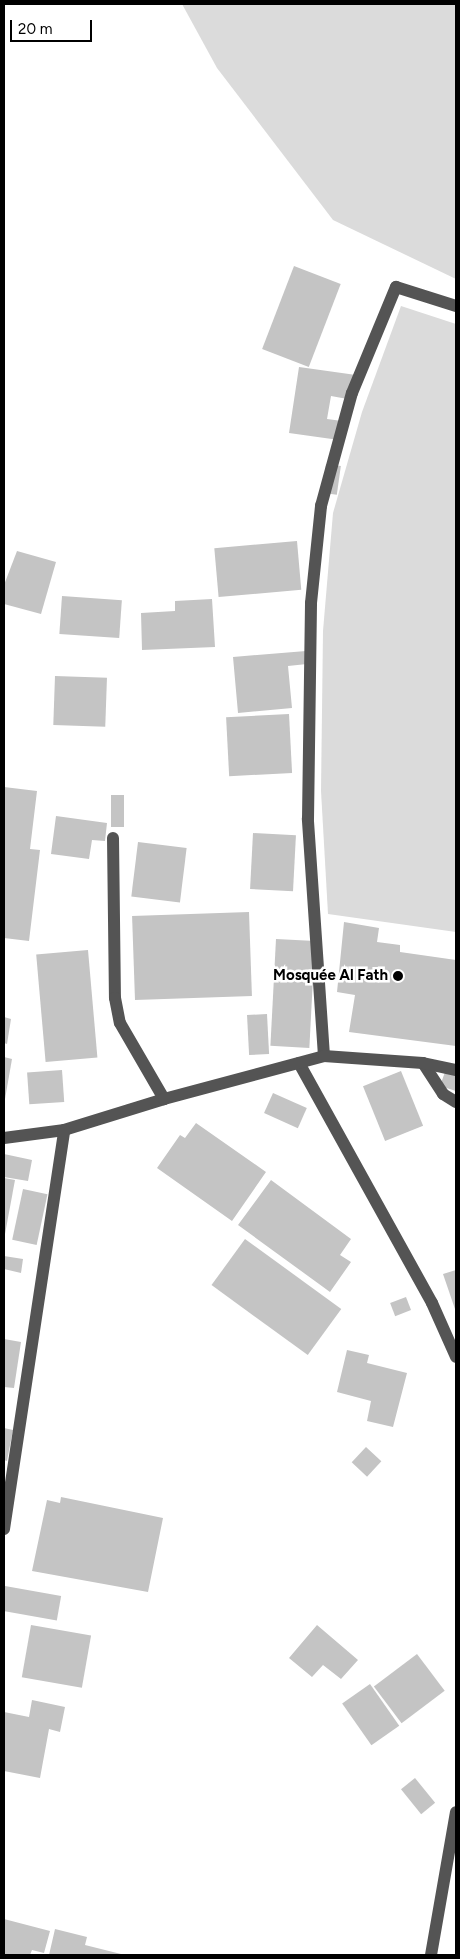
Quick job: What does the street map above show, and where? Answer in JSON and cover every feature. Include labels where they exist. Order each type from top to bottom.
[{"type":"street","points":[[324,1056],[308,818],[311,603],[320,506],[352,393],[396,287],[456,306]]},
{"type":"street","points":[[113,838],[115,998],[120,1023],[164,1099]]},
{"type":"street","points":[[4,1138],[64,1130],[164,1099],[324,1056],[423,1063],[456,1070]]},
{"type":"street","points":[[299,1063],[432,1303],[456,1358]]},
{"type":"street","points":[[423,1063],[443,1094],[456,1102]]},
{"type":"street","points":[[4,1529],[64,1130]]},
{"type":"street","points":[[431,1955],[456,1812]]},
{"type":"shaded area","points":[[182,4],[456,4],[456,279],[333,220],[217,68]]},
{"type":"shaded area","points":[[401,306],[456,324],[456,932],[328,914],[321,791],[323,631],[333,513],[362,412]]},
{"type":"building","points":[[294,266],[341,284],[309,367],[262,349]]},
{"type":"building","points":[[299,367],[356,375],[353,400],[331,396],[327,419],[342,421],[339,440],[289,433]]},
{"type":"building","points":[[326,464],[341,466],[337,495],[322,493]]},
{"type":"building","points":[[297,541],[301,590],[219,597],[214,548]]},
{"type":"building","points":[[17,551],[56,562],[41,614],[4,604],[4,585]]},
{"type":"building","points":[[62,596],[122,600],[119,638],[59,634]]},
{"type":"building","points":[[212,599],[215,647],[142,650],[141,613],[175,611],[175,601]]},
{"type":"building","points":[[306,651],[307,664],[288,666],[292,708],[238,713],[233,657]]},
{"type":"building","points":[[55,676],[107,678],[105,727],[53,725]]},
{"type":"building","points":[[289,714],[292,773],[229,776],[226,717]]},
{"type":"building","points":[[4,787],[37,791],[30,849],[40,850],[29,941],[4,938]]},
{"type":"building","points":[[111,795],[124,795],[124,827],[111,827]]},
{"type":"building","points":[[56,816],[107,823],[105,841],[92,840],[89,859],[51,854]]},
{"type":"building","points":[[253,833],[296,835],[293,891],[250,889]]},
{"type":"building","points":[[138,842],[187,848],[180,903],[131,897]]},
{"type":"building","points":[[249,912],[252,996],[135,1000],[132,916]]},
{"type":"building","name":"Mosquée Al Fath","points":[[344,922],[379,928],[377,942],[400,945],[400,952],[456,960],[456,1046],[349,1032],[355,995],[337,992]]},
{"type":"building","points":[[276,939],[315,941],[309,1048],[270,1046]]},
{"type":"building","points":[[88,950],[97,1058],[46,1062],[36,955]]},
{"type":"building","points":[[267,1014],[269,1054],[249,1055],[247,1015]]},
{"type":"building","points":[[4,1017],[11,1019],[7,1044],[4,1043]]},
{"type":"building","points":[[4,1057],[12,1059],[5,1099],[4,1099]]},
{"type":"building","points":[[62,1070],[64,1102],[29,1104],[27,1072]]},
{"type":"building","points":[[401,1071],[423,1126],[385,1141],[363,1086]]},
{"type":"building","points":[[445,1072],[456,1075],[456,1091],[440,1086]]},
{"type":"building","points":[[273,1093],[307,1108],[298,1128],[264,1113]]},
{"type":"building","points":[[196,1123],[266,1172],[232,1221],[157,1168],[180,1135],[185,1138]]},
{"type":"building","points":[[4,1154],[32,1160],[28,1181],[4,1177]]},
{"type":"building","points":[[4,1178],[15,1180],[5,1234],[4,1234]]},
{"type":"building","points":[[271,1180],[351,1239],[340,1255],[351,1262],[330,1292],[238,1225]]},
{"type":"building","points":[[23,1189],[47,1194],[37,1245],[12,1240]]},
{"type":"building","points":[[245,1239],[341,1309],[308,1355],[211,1285]]},
{"type":"building","points":[[4,1256],[23,1259],[21,1273],[4,1269]]},
{"type":"building","points":[[456,1270],[456,1312],[443,1274]]},
{"type":"building","points":[[406,1297],[411,1310],[395,1316],[390,1303]]},
{"type":"building","points":[[4,1339],[21,1342],[14,1388],[4,1387]]},
{"type":"building","points":[[347,1350],[369,1355],[367,1363],[407,1373],[393,1427],[367,1421],[371,1401],[337,1392]]},
{"type":"building","points":[[4,1428],[13,1430],[7,1461],[4,1460]]},
{"type":"building","points":[[366,1447],[381,1461],[367,1477],[352,1462]]},
{"type":"building","points":[[61,1497],[163,1518],[148,1592],[32,1571],[47,1500],[60,1503]]},
{"type":"building","points":[[5,1586],[61,1596],[57,1621],[4,1611]]},
{"type":"building","points":[[31,1625],[91,1636],[82,1688],[22,1677]]},
{"type":"building","points":[[317,1625],[358,1660],[341,1679],[323,1665],[312,1677],[289,1658]]},
{"type":"building","points":[[417,1654],[445,1691],[402,1723],[374,1686]]},
{"type":"building","points":[[370,1684],[399,1726],[371,1745],[342,1704]]},
{"type":"building","points":[[32,1700],[65,1707],[60,1732],[49,1729],[40,1778],[4,1771],[4,1712],[29,1717]]},
{"type":"building","points":[[415,1778],[435,1803],[421,1814],[401,1789]]},
{"type":"building","points":[[4,1919],[50,1931],[44,1953],[32,1950],[30,1955],[4,1955]]},
{"type":"building","points":[[55,1929],[87,1937],[85,1945],[125,1955],[49,1955]]},
{"type":"place","name":"Mosquée Al Fath","points":[[398,976]]}]
